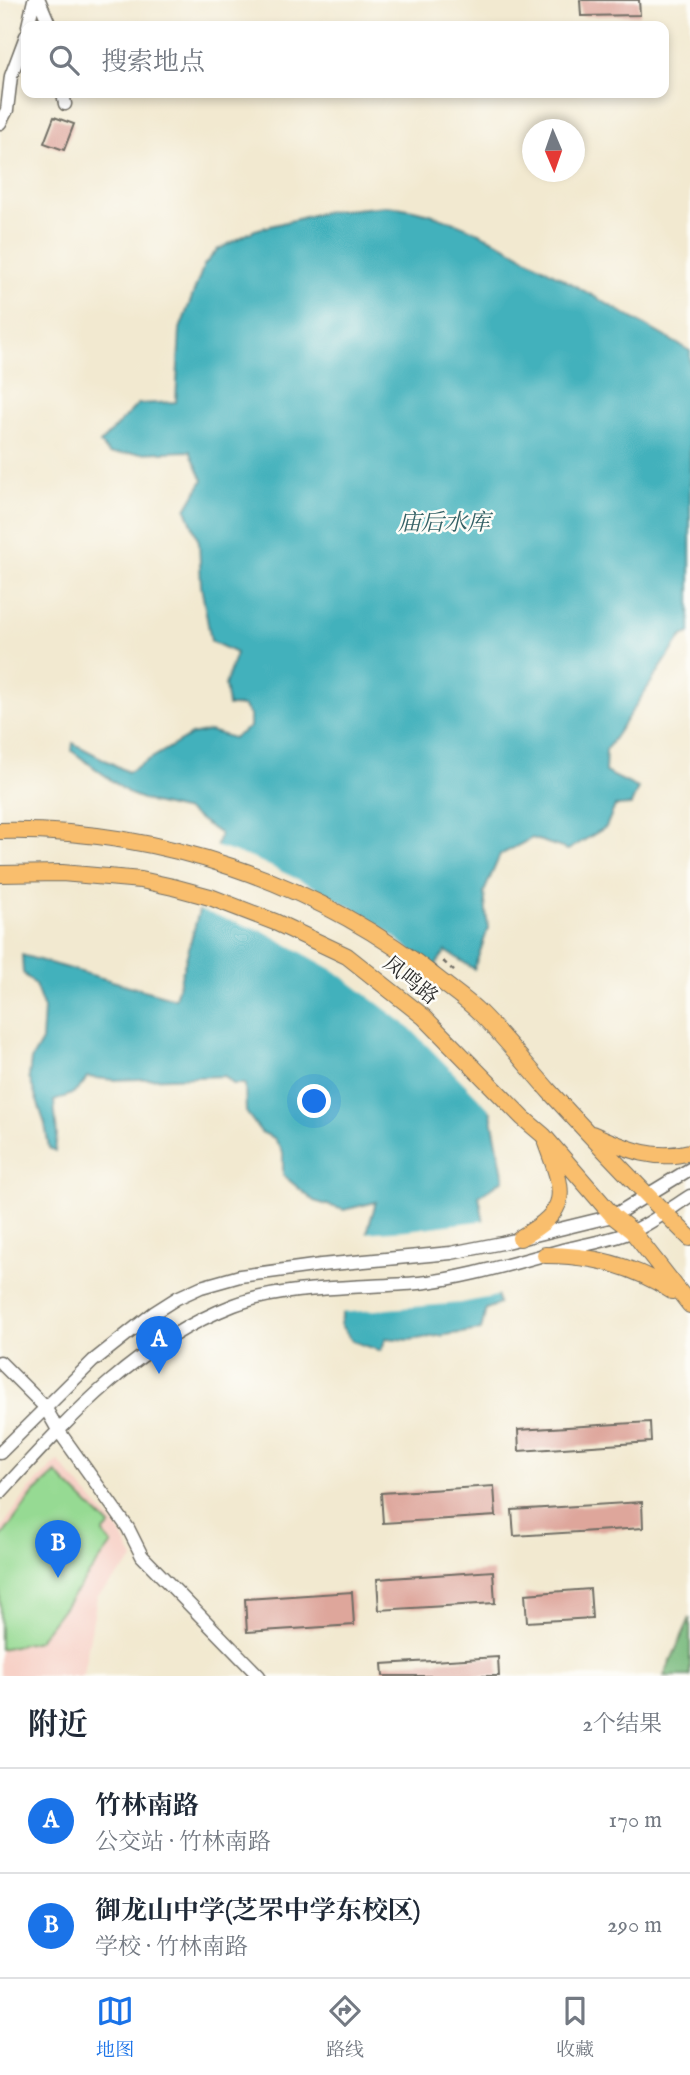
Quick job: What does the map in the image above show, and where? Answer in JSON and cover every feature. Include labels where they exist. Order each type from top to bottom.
[{"type":"main road","name":"凤鸣路","points":[[0,831],[47,830],[83,833],[171,848],[282,885],[342,914],[402,950],[478,1011],[585,1130],[690,1238]]},
{"type":"main road","name":"凤鸣路","points":[[0,874],[62,873],[141,880],[210,897],[275,922],[347,956],[424,1017],[543,1135],[612,1216],[632,1231],[688,1302]]},
{"type":"main road","points":[[585,1130],[641,1154],[665,1156],[690,1152]]},
{"type":"main road","points":[[520,1238],[551,1218],[561,1196],[557,1174],[543,1135]]},
{"type":"main road","points":[[545,1255],[576,1255],[635,1269],[688,1302]]},
{"type":"street","points":[[30,21],[36,0]]},
{"type":"street","points":[[36,0],[47,21]]},
{"type":"street","points":[[0,123],[7,110],[11,76],[21,49]]},
{"type":"street","points":[[0,1452],[93,1361],[155,1312],[201,1287],[240,1276],[451,1252],[502,1243],[612,1216],[690,1169]]},
{"type":"street","points":[[0,1493],[58,1430],[113,1378],[155,1345],[183,1328],[237,1304],[268,1296],[421,1282],[498,1268],[632,1231],[690,1196]]},
{"type":"street","points":[[0,1362],[45,1407],[58,1430],[128,1528],[142,1556],[260,1676]]},
{"type":"path","points":[[443,961],[462,980]]},
{"type":"shaded area","points":[[58,1461],[120,1532],[134,1559],[97,1597],[83,1676],[0,1676],[0,1530],[29,1490]]},
{"type":"green space","points":[[56,1473],[110,1526],[103,1533],[112,1544],[38,1641],[0,1649],[0,1539],[34,1493]]},
{"type":"green space","points":[[690,1618],[690,1676],[664,1676]]},
{"type":"water","name":"庙后水库","points":[[386,206],[430,214],[484,235],[690,351],[690,633],[682,636],[606,750],[605,772],[638,788],[631,805],[615,806],[606,827],[568,850],[532,838],[500,855],[484,892],[488,929],[474,969],[446,951],[436,964],[479,1052],[504,1179],[479,1196],[499,1304],[486,1309],[481,1330],[409,1340],[386,1338],[381,1351],[352,1341],[340,1324],[376,1202],[344,1210],[314,1201],[283,1175],[283,1152],[274,1138],[261,1132],[246,1112],[245,1084],[233,1084],[225,1076],[114,1080],[87,1077],[74,1093],[54,1101],[57,1136],[55,1151],[49,1148],[45,1124],[29,1077],[31,1060],[42,1041],[44,1009],[35,985],[23,973],[22,955],[175,999],[220,834],[187,811],[130,794],[72,751],[73,743],[128,772],[191,735],[210,731],[233,738],[250,727],[250,715],[243,706],[228,706],[225,685],[236,653],[211,641],[201,586],[199,542],[186,509],[203,480],[190,451],[109,454],[100,443],[138,404],[176,402],[180,329],[204,265],[217,250],[255,230],[324,212]]},
{"type":"pier","points":[[214,846],[255,859],[372,919],[448,981],[483,1051],[495,1115],[410,1028],[335,971],[265,932],[196,909]]},
{"type":"pier","points":[[487,1220],[501,1295],[461,1303],[339,1313],[363,1233]]},
{"type":"building","points":[[580,0],[639,0],[640,15],[581,16]]},
{"type":"building","points":[[54,117],[74,124],[64,150],[44,143]]},
{"type":"building","points":[[650,1422],[651,1442],[519,1451],[518,1430]]},
{"type":"building","points":[[494,1486],[496,1516],[383,1523],[381,1493]]},
{"type":"building","points":[[642,1502],[643,1528],[514,1536],[512,1510]]},
{"type":"building","points":[[493,1571],[495,1603],[379,1610],[377,1579]]},
{"type":"building","points":[[590,1589],[592,1618],[527,1622],[525,1594]]},
{"type":"building","points":[[352,1592],[354,1625],[247,1632],[245,1599]]},
{"type":"building","points":[[498,1657],[499,1676],[383,1676],[382,1664]]},
{"type":"place","name":"竹林南路","points":[[159,1374]]},
{"type":"place","name":"御龙山中学(芝罘中学东校区)","points":[[58,1578]]}]
